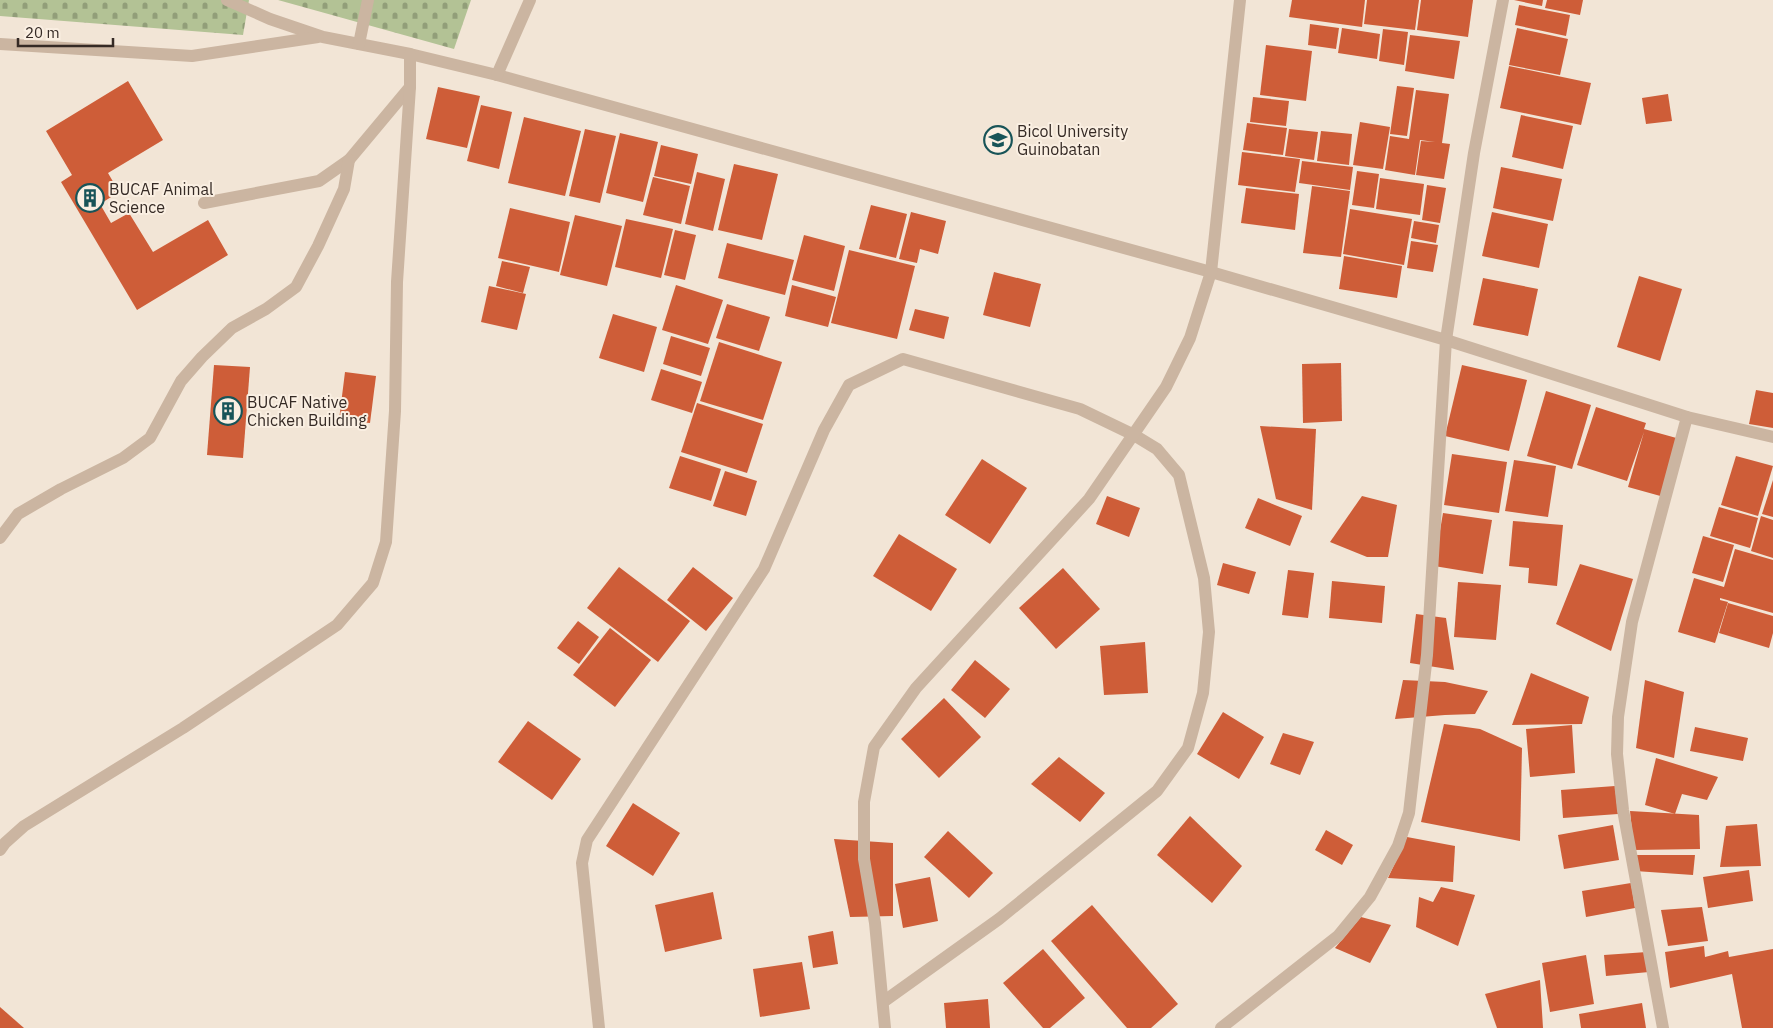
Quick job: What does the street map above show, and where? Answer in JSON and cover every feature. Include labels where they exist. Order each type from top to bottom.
[{"type":"street","points":[[228,0],[270,19],[322,37],[410,54],[497,74],[1211,272],[1446,340],[1686,417],[1773,437]]},
{"type":"street","points":[[359,44],[368,0]]},
{"type":"street","points":[[497,74],[530,0]]},
{"type":"street","points":[[885,1028],[875,924],[864,859],[864,802],[874,747],[916,688],[1089,499],[1166,387],[1190,338],[1211,272],[1240,0]]},
{"type":"street","points":[[1220,1028],[1338,936],[1370,897],[1398,846],[1409,813],[1427,655],[1446,340],[1474,153],[1504,0]]},
{"type":"street","points":[[0,44],[192,56],[322,37]]},
{"type":"street","points":[[0,850],[24,826],[183,728],[337,625],[373,583],[387,533],[395,411],[397,282],[410,87],[410,54]]},
{"type":"street","points":[[204,203],[319,181],[349,160],[410,87]]},
{"type":"street","points":[[0,519],[18,514],[61,489],[123,458],[150,438],[181,381],[202,357],[232,328],[266,309],[296,287],[318,246],[344,189],[349,160]]},
{"type":"street","points":[[599,1028],[582,863],[587,840],[764,569],[824,430],[849,385],[902,359],[1080,409],[1134,435],[1157,449],[1179,475],[1204,578],[1209,632],[1203,693],[1188,748],[1157,791],[998,918],[883,1002]]},
{"type":"street","points":[[1664,1028],[1623,810],[1617,754],[1618,717],[1632,622],[1686,417]]},
{"type":"street","points":[[0,538],[18,514]]},
{"type":"green space","points":[[0,0],[249,0],[243,35],[0,16]]},
{"type":"green space","points":[[278,0],[471,0],[454,49]]},
{"type":"building","points":[[1292,0],[1365,0],[1362,27],[1289,17]]},
{"type":"building","points":[[1367,0],[1419,0],[1415,30],[1364,24]]},
{"type":"building","points":[[1421,0],[1473,0],[1468,37],[1417,30]]},
{"type":"building","points":[[1514,0],[1543,0],[1542,6]]},
{"type":"building","points":[[1547,0],[1583,0],[1580,15],[1545,8]]},
{"type":"building","points":[[1519,5],[1570,15],[1566,36],[1515,25]]},
{"type":"building","points":[[1310,24],[1339,28],[1336,49],[1308,45]]},
{"type":"building","points":[[1342,28],[1380,34],[1377,59],[1338,53]]},
{"type":"building","points":[[1517,28],[1568,39],[1560,75],[1509,65]]},
{"type":"building","points":[[1383,29],[1408,32],[1404,65],[1379,61]]},
{"type":"building","points":[[1410,35],[1460,41],[1454,79],[1405,71]]},
{"type":"building","points":[[1266,45],[1312,51],[1306,101],[1260,95]]},
{"type":"building","points":[[1509,66],[1591,83],[1581,125],[1500,108]]},
{"type":"building","name":"BUCAF Animal Science","points":[[128,81],[163,140],[108,173],[119,192],[100,204],[111,223],[129,213],[153,252],[208,220],[228,255],[137,310],[61,182],[72,175],[46,131]]},
{"type":"building","points":[[1397,86],[1414,88],[1407,136],[1390,134]]},
{"type":"building","points":[[438,87],[480,96],[467,148],[426,139]]},
{"type":"building","points":[[1416,90],[1449,94],[1442,143],[1450,144],[1444,179],[1416,175],[1421,141],[1435,142],[1420,140],[1415,175],[1385,170],[1390,136],[1409,139]]},
{"type":"building","points":[[1668,94],[1672,121],[1646,124],[1642,98]]},
{"type":"building","points":[[1253,97],[1289,101],[1286,126],[1250,122]]},
{"type":"building","points":[[481,105],[512,112],[499,169],[467,161]]},
{"type":"building","points":[[1521,115],[1573,126],[1563,169],[1512,157]]},
{"type":"building","points":[[524,117],[581,131],[565,196],[508,183]]},
{"type":"building","points":[[1360,122],[1390,127],[1383,169],[1353,165]]},
{"type":"building","points":[[1247,123],[1287,128],[1283,155],[1243,150]]},
{"type":"building","points":[[585,129],[616,136],[600,203],[569,196]]},
{"type":"building","points":[[1289,129],[1318,132],[1314,160],[1285,156]]},
{"type":"building","points":[[1321,131],[1352,134],[1349,165],[1317,161]]},
{"type":"building","points":[[620,133],[658,142],[643,202],[606,193]]},
{"type":"building","points":[[661,145],[698,154],[691,184],[654,176]]},
{"type":"building","points":[[1242,152],[1300,159],[1295,192],[1238,185]]},
{"type":"building","points":[[1302,161],[1353,167],[1350,190],[1299,183]]},
{"type":"building","points":[[734,164],[778,174],[762,240],[718,230]]},
{"type":"building","points":[[1501,167],[1562,179],[1553,221],[1493,208]]},
{"type":"building","points":[[1357,171],[1379,174],[1374,208],[1352,205]]},
{"type":"building","points":[[697,172],[725,179],[713,231],[685,224]]},
{"type":"building","points":[[653,177],[690,186],[681,224],[643,215]]},
{"type":"building","points":[[1380,178],[1424,184],[1420,215],[1376,209]]},
{"type":"building","points":[[1427,185],[1446,188],[1440,223],[1422,220]]},
{"type":"building","points":[[1312,186],[1350,191],[1341,257],[1303,253]]},
{"type":"building","points":[[1246,188],[1299,194],[1295,230],[1241,223]]},
{"type":"building","points":[[871,205],[907,214],[896,258],[859,249]]},
{"type":"building","points":[[510,208],[570,222],[559,272],[498,258]]},
{"type":"building","points":[[1350,209],[1412,219],[1404,265],[1343,254]]},
{"type":"building","points":[[911,212],[946,221],[938,254],[920,249],[917,263],[899,259]]},
{"type":"building","points":[[1492,212],[1548,224],[1539,268],[1482,256]]},
{"type":"building","points":[[575,215],[622,226],[607,286],[560,275]]},
{"type":"building","points":[[626,219],[673,229],[661,278],[615,267]]},
{"type":"building","points":[[1414,221],[1439,225],[1436,243],[1411,238]]},
{"type":"building","points":[[675,230],[696,235],[685,280],[664,275]]},
{"type":"building","points":[[804,235],[845,246],[834,291],[792,280]]},
{"type":"building","points":[[1411,241],[1438,245],[1433,272],[1407,268]]},
{"type":"building","points":[[727,243],[794,260],[785,295],[718,278]]},
{"type":"building","points":[[849,250],[915,266],[897,339],[831,323]]},
{"type":"building","points":[[1344,256],[1402,266],[1397,298],[1339,289]]},
{"type":"building","points":[[502,261],[530,267],[523,293],[496,286]]},
{"type":"building","points":[[994,272],[1041,284],[1030,327],[983,315]]},
{"type":"building","points":[[1639,276],[1682,289],[1660,361],[1617,347]]},
{"type":"building","points":[[1483,278],[1538,289],[1528,336],[1473,325]]},
{"type":"building","points":[[676,285],[723,300],[708,344],[662,330]]},
{"type":"building","points":[[792,285],[836,297],[828,327],[785,316]]},
{"type":"building","points":[[489,286],[526,294],[517,330],[481,322]]},
{"type":"building","points":[[727,304],[770,317],[759,351],[716,338]]},
{"type":"building","points":[[915,309],[949,317],[944,339],[909,330]]},
{"type":"building","points":[[613,314],[657,327],[644,372],[599,358]]},
{"type":"building","points":[[671,336],[710,348],[701,376],[663,364]]},
{"type":"building","points":[[719,342],[782,362],[763,420],[700,401]]},
{"type":"building","points":[[1341,363],[1342,421],[1303,423],[1302,364]]},
{"type":"building","name":"BUCAF Native Chicken Building","points":[[214,365],[250,367],[243,458],[207,455]]},
{"type":"building","points":[[1462,365],[1527,380],[1509,451],[1445,436]]},
{"type":"building","points":[[661,369],[702,382],[692,413],[651,400]]},
{"type":"building","points":[[345,372],[376,376],[370,423],[339,420]]},
{"type":"building","points":[[1756,390],[1773,393],[1773,428],[1749,424]]},
{"type":"building","points":[[1546,391],[1591,405],[1572,469],[1527,456]]},
{"type":"building","points":[[697,403],[763,424],[747,473],[681,452]]},
{"type":"building","points":[[1596,407],[1646,423],[1644,429],[1680,439],[1664,497],[1628,487],[1644,432],[1627,481],[1577,465]]},
{"type":"building","points":[[1260,426],[1316,429],[1312,510],[1276,499]]},
{"type":"building","points":[[1452,454],[1507,462],[1499,513],[1444,505]]},
{"type":"building","points":[[680,456],[721,469],[711,501],[669,488]]},
{"type":"building","points":[[1736,456],[1773,466],[1758,516],[1721,505]]},
{"type":"building","points":[[982,459],[1027,488],[990,544],[945,515]]},
{"type":"building","points":[[1514,460],[1556,466],[1548,517],[1505,511]]},
{"type":"building","points":[[725,471],[757,481],[746,516],[713,506]]},
{"type":"building","points":[[1773,480],[1773,517],[1762,514]]},
{"type":"building","points":[[1107,496],[1140,508],[1129,537],[1096,524]]},
{"type":"building","points":[[1362,496],[1397,505],[1388,557],[1367,557],[1330,542]]},
{"type":"building","points":[[1258,498],[1302,516],[1290,546],[1245,528]]},
{"type":"building","points":[[1719,507],[1758,518],[1750,548],[1710,536]]},
{"type":"building","points":[[1443,513],[1492,520],[1483,574],[1434,566]]},
{"type":"building","points":[[1761,516],[1773,520],[1773,558],[1751,551]]},
{"type":"building","points":[[1513,521],[1563,525],[1557,586],[1528,583],[1529,568],[1509,566]]},
{"type":"building","points":[[899,534],[957,569],[931,611],[873,576]]},
{"type":"building","points":[[1703,536],[1734,545],[1723,582],[1692,573]]},
{"type":"building","points":[[1735,549],[1773,560],[1773,613],[1720,598],[1720,600],[1728,602],[1715,643],[1678,632],[1694,578],[1724,587]]},
{"type":"building","points":[[1223,563],[1256,572],[1249,594],[1217,585]]},
{"type":"building","points":[[1580,564],[1633,579],[1611,651],[1556,624]]},
{"type":"building","points":[[619,567],[690,621],[658,662],[587,608]]},
{"type":"building","points":[[693,567],[733,598],[706,631],[667,600]]},
{"type":"building","points":[[1063,568],[1100,609],[1056,649],[1019,608]]},
{"type":"building","points":[[1288,570],[1314,573],[1308,618],[1282,615]]},
{"type":"building","points":[[1332,581],[1385,586],[1382,623],[1329,618]]},
{"type":"building","points":[[1458,582],[1501,585],[1496,640],[1454,637]]},
{"type":"building","points":[[1728,603],[1773,616],[1773,633],[1769,648],[1719,633]]},
{"type":"building","points":[[1416,614],[1446,618],[1454,670],[1410,663]]},
{"type":"building","points":[[578,621],[599,637],[579,664],[557,648]]},
{"type":"building","points":[[610,628],[651,660],[615,707],[573,675]]},
{"type":"building","points":[[1145,642],[1148,693],[1104,695],[1100,646]]},
{"type":"building","points":[[975,660],[1010,689],[985,718],[951,690]]},
{"type":"building","points":[[1531,673],[1589,697],[1582,724],[1512,725]]},
{"type":"building","points":[[1403,680],[1445,682],[1488,691],[1475,714],[1395,719]]},
{"type":"building","points":[[1645,680],[1684,692],[1674,758],[1636,748]]},
{"type":"building","points":[[944,698],[981,737],[939,778],[901,739]]},
{"type":"building","points":[[1223,712],[1264,737],[1239,779],[1197,754]]},
{"type":"building","points":[[528,721],[581,759],[552,800],[498,762]]},
{"type":"building","points":[[1444,724],[1480,729],[1522,748],[1520,841],[1421,822]]},
{"type":"building","points":[[1572,725],[1575,773],[1530,777],[1526,729]]},
{"type":"building","points":[[1695,727],[1748,738],[1743,761],[1690,751]]},
{"type":"building","points":[[1283,733],[1314,742],[1300,775],[1270,764]]},
{"type":"building","points":[[1059,757],[1105,793],[1080,822],[1031,784]]},
{"type":"building","points":[[1656,758],[1718,777],[1707,800],[1682,794],[1675,814],[1645,805]]},
{"type":"building","points":[[1615,786],[1618,814],[1563,818],[1561,790]]},
{"type":"building","points":[[633,803],[680,833],[653,876],[606,846]]},
{"type":"building","points":[[1630,811],[1699,815],[1700,849],[1634,850]]},
{"type":"building","points":[[1190,816],[1242,866],[1212,903],[1157,855]]},
{"type":"building","points":[[1757,824],[1761,866],[1720,867],[1726,826]]},
{"type":"building","points":[[1613,825],[1619,860],[1564,869],[1558,835]]},
{"type":"building","points":[[1326,830],[1353,845],[1342,865],[1315,850]]},
{"type":"building","points":[[948,831],[993,873],[969,898],[924,857]]},
{"type":"building","points":[[1407,837],[1455,846],[1453,882],[1388,878]]},
{"type":"building","points":[[834,839],[893,843],[893,916],[850,917]]},
{"type":"building","points":[[1635,855],[1695,855],[1693,875],[1635,871]]},
{"type":"building","points":[[1749,870],[1753,901],[1708,908],[1703,877]]},
{"type":"building","points":[[930,877],[938,921],[903,928],[895,884]]},
{"type":"building","points":[[1631,883],[1635,908],[1586,917],[1582,891]]},
{"type":"building","points":[[1441,887],[1475,895],[1458,946],[1416,927],[1419,897],[1433,902]]},
{"type":"building","points":[[713,892],[722,939],[665,952],[655,905]]},
{"type":"building","points":[[1092,905],[1178,1004],[1151,1028],[1127,1028],[1051,941]]},
{"type":"building","points":[[1702,907],[1708,941],[1668,946],[1661,910]]},
{"type":"building","points":[[1361,917],[1391,925],[1370,963],[1335,948]]},
{"type":"building","points":[[833,931],[838,964],[813,968],[808,936]]},
{"type":"building","points":[[1704,946],[1705,957],[1728,951],[1729,957],[1773,949],[1773,1028],[1742,1028],[1732,974],[1670,988],[1665,952]]},
{"type":"building","points":[[1043,949],[1085,998],[1050,1028],[1043,1028],[1003,983]]},
{"type":"building","points":[[1647,952],[1649,972],[1606,976],[1604,955]]},
{"type":"building","points":[[1586,955],[1594,1004],[1550,1012],[1542,963]]},
{"type":"building","points":[[802,962],[810,1009],[760,1017],[753,969]]},
{"type":"building","points":[[1540,980],[1543,1028],[1497,1028],[1485,994]]},
{"type":"building","points":[[988,999],[990,1028],[946,1028],[944,1003]]},
{"type":"building","points":[[1642,1003],[1646,1028],[1581,1028],[1579,1014]]},
{"type":"building","points":[[0,1007],[24,1028],[0,1028]]},
{"type":"place","name":"Bicol University Guinobatan","points":[[998,140]]},
{"type":"place","name":"BUCAF Animal Science","points":[[90,198]]},
{"type":"place","name":"BUCAF Native Chicken Building","points":[[228,411]]}]
